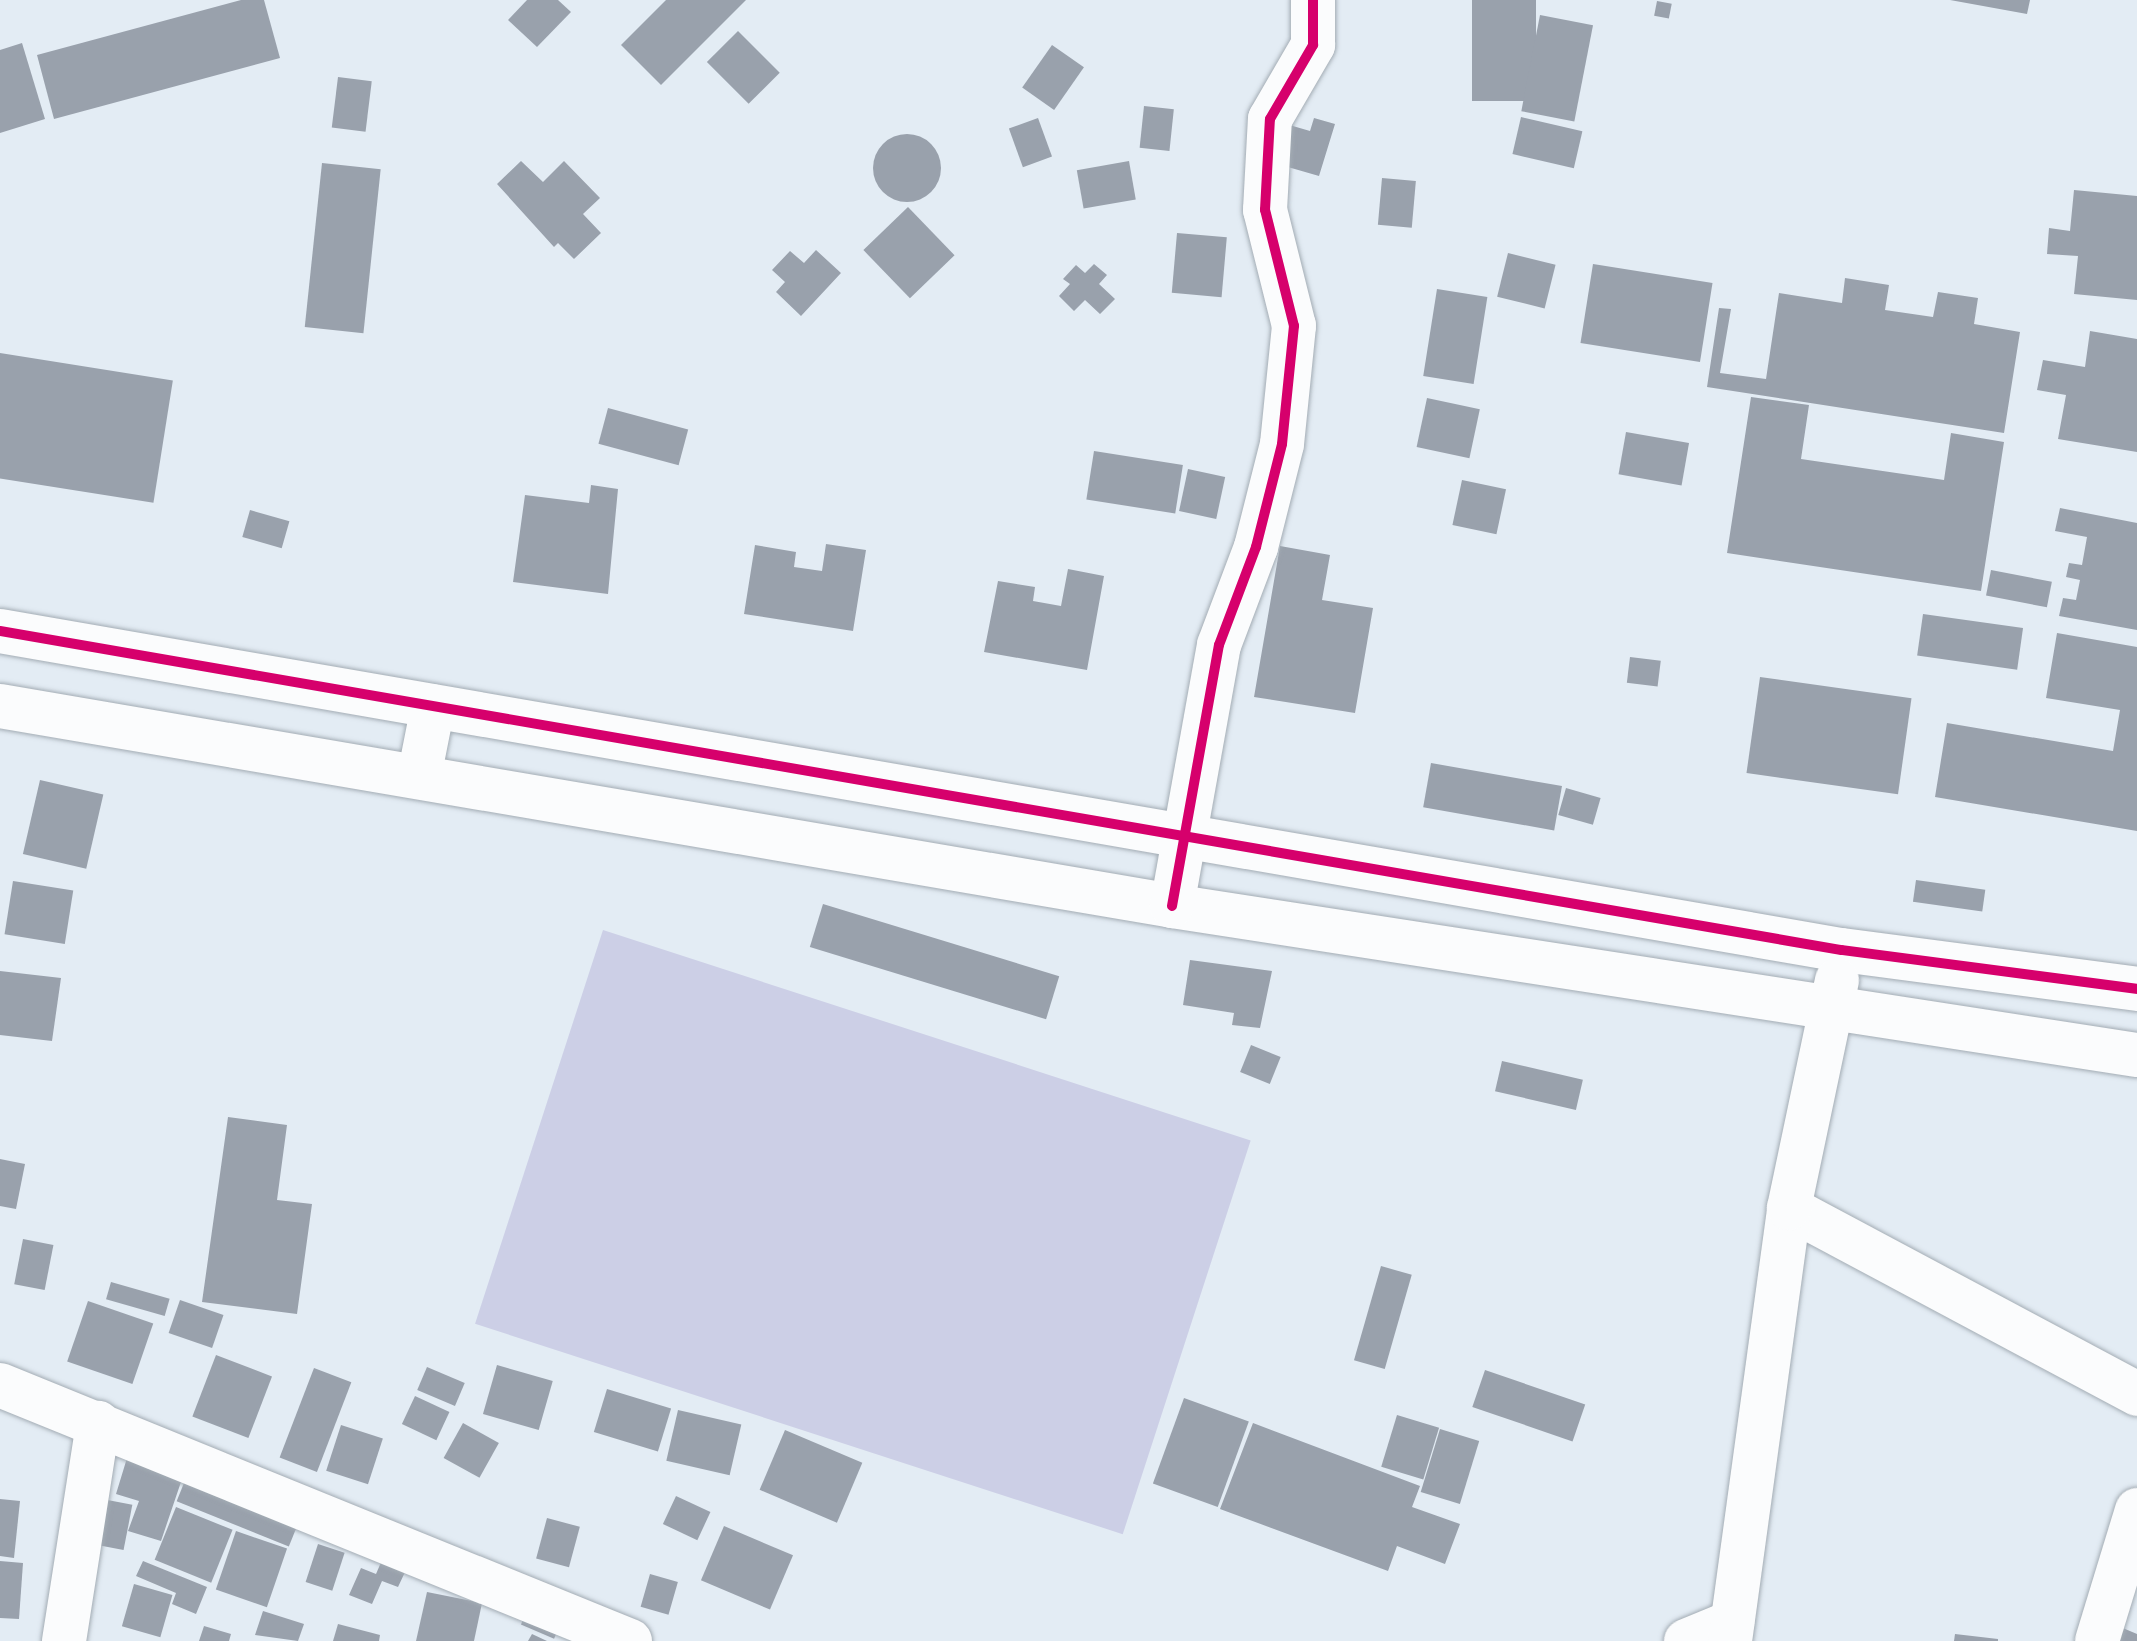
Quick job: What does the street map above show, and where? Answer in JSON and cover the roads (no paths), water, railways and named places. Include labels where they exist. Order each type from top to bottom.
[{"type":"street","points":[[1172,906],[1219,645],[1256,547],[1282,444],[1294,326],[1265,210],[1270,119],[1313,45],[1313,0]]},
{"type":"street","points":[[0,631],[1184,833],[1842,950],[2137,989]]},
{"type":"street","points":[[0,706],[1172,906],[2137,1055]]},
{"type":"street","points":[[419,777],[433,706]]},
{"type":"street","points":[[1686,1641],[1731,1631],[1789,1208],[1833,1009],[1842,950]]},
{"type":"street","points":[[1789,1208],[2137,1394]]},
{"type":"street","points":[[0,1385],[98,1423],[460,1576],[630,1641]]},
{"type":"street","points":[[64,1641],[98,1423]]},
{"type":"street","points":[[2097,1641],[2137,1510]]}]
